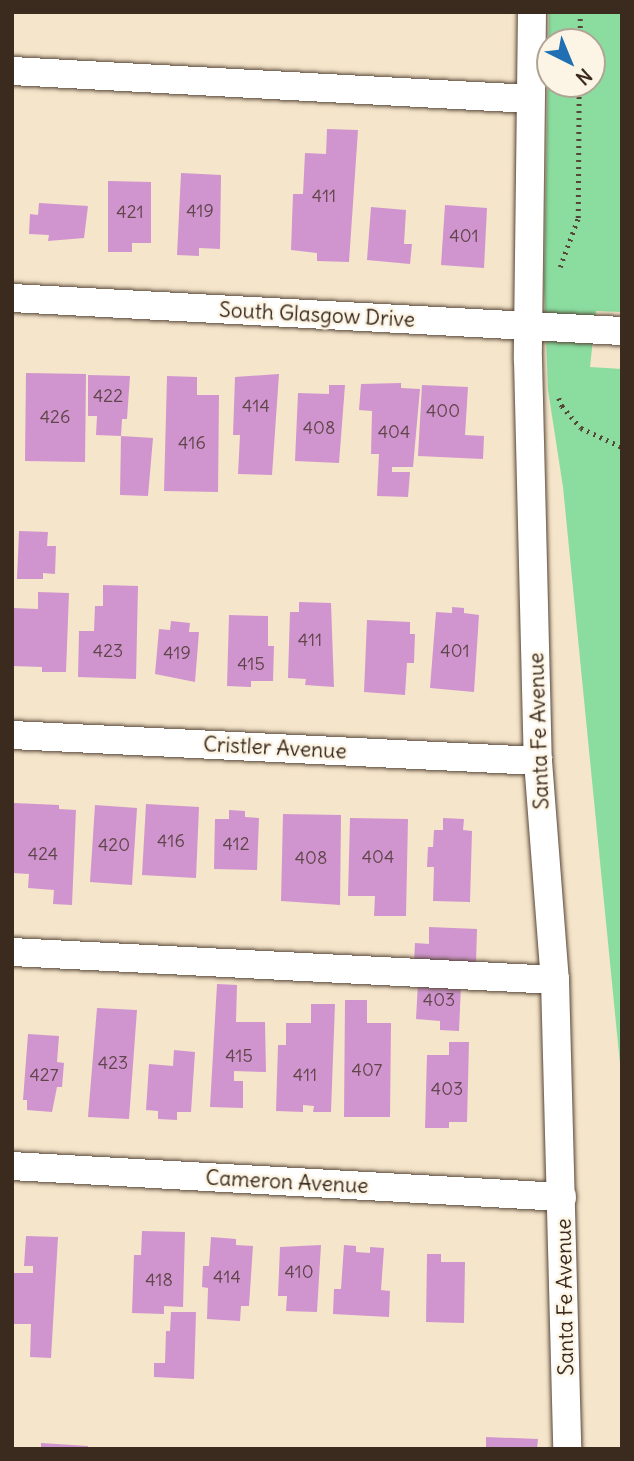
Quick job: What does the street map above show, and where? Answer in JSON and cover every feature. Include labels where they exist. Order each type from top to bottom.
[{"type":"street","name":"Santa Fe Avenue","points":[[531,12],[528,327],[538,761],[555,980],[567,1449]]},
{"type":"street","points":[[12,71],[530,99]]},
{"type":"street","name":"South Glasgow Drive","points":[[12,298],[622,331]]},
{"type":"street","name":"Cristler Avenue","points":[[12,735],[538,761]]},
{"type":"street","points":[[12,952],[555,980]]},
{"type":"street","name":"Cameron Avenue","points":[[12,1167],[562,1198]]},
{"type":"path","points":[[559,270],[578,218],[579,98]]},
{"type":"path","points":[[557,391],[562,406],[581,428],[622,447]]},
{"type":"green space","points":[[549,12],[622,12],[622,312],[596,311],[590,367],[622,369],[622,1084],[563,487],[548,390],[544,286],[547,98],[606,98],[606,28],[549,28]]},
{"type":"building","points":[[327,129],[358,130],[349,262],[317,261],[317,253],[291,250],[293,194],[303,194],[305,153],[326,154]]},
{"type":"building","points":[[181,173],[221,175],[220,249],[199,248],[199,256],[177,255]]},
{"type":"building","points":[[108,181],[151,182],[151,243],[132,243],[132,252],[108,252]]},
{"type":"building","points":[[39,203],[88,206],[84,238],[48,241],[49,235],[29,234],[30,214],[38,215]]},
{"type":"building","points":[[445,205],[487,208],[484,268],[441,265]]},
{"type":"building","points":[[371,207],[406,210],[404,244],[412,244],[410,264],[367,260]]},
{"type":"building","points":[[26,373],[86,374],[85,462],[25,461]]},
{"type":"building","points":[[279,374],[272,475],[238,474],[240,435],[233,435],[235,377]]},
{"type":"building","points":[[88,375],[130,376],[127,419],[122,419],[121,436],[96,435],[97,416],[88,416]]},
{"type":"building","points":[[167,376],[197,377],[197,395],[219,395],[218,492],[164,491]]},
{"type":"building","points":[[401,383],[401,388],[420,389],[413,467],[392,467],[392,472],[410,472],[408,497],[377,496],[379,454],[371,454],[372,411],[359,410],[361,384]]},
{"type":"building","points":[[329,385],[345,385],[339,463],[295,461],[298,393],[329,394]]},
{"type":"building","points":[[422,385],[468,387],[465,435],[484,436],[483,459],[418,456]]},
{"type":"building","points":[[121,436],[153,438],[148,496],[120,495]]},
{"type":"building","points":[[19,531],[48,532],[47,546],[56,546],[55,574],[43,573],[43,579],[17,579]]},
{"type":"building","points":[[103,585],[138,586],[136,679],[78,677],[79,631],[94,631],[95,606],[103,606]]},
{"type":"building","points":[[38,592],[69,593],[66,672],[42,672],[42,667],[12,666],[13,608],[38,609]]},
{"type":"building","points":[[299,602],[331,603],[334,687],[305,685],[306,679],[288,678],[290,612],[299,612]]},
{"type":"building","points":[[452,607],[464,608],[464,613],[479,615],[474,692],[430,688],[436,612],[452,613]]},
{"type":"building","points":[[229,615],[268,616],[268,646],[274,646],[273,681],[251,681],[251,687],[227,686]]},
{"type":"building","points":[[367,620],[410,622],[410,634],[415,634],[414,663],[407,663],[405,695],[364,692]]},
{"type":"building","points":[[171,621],[190,623],[189,632],[199,632],[195,682],[155,674],[159,629],[170,630]]},
{"type":"building","points":[[14,803],[59,805],[59,809],[76,810],[72,905],[53,904],[54,890],[28,888],[29,874],[12,873]]},
{"type":"building","points":[[146,804],[199,807],[196,878],[142,875]]},
{"type":"building","points":[[95,805],[137,808],[132,885],[90,882]]},
{"type":"building","points":[[229,810],[245,811],[245,817],[259,818],[257,870],[214,869],[215,819],[229,819]]},
{"type":"building","points":[[283,814],[341,815],[340,905],[281,901]]},
{"type":"building","points":[[350,818],[408,819],[406,916],[374,916],[375,896],[348,896]]},
{"type":"building","points":[[443,818],[464,819],[463,830],[472,831],[470,902],[433,901],[434,867],[427,867],[428,847],[433,847],[434,830],[443,830]]},
{"type":"building","points":[[429,927],[477,929],[476,963],[414,962],[415,943],[429,944]]},
{"type":"building","points":[[418,983],[461,985],[459,1031],[440,1030],[440,1021],[416,1019]]},
{"type":"building","points":[[217,984],[237,985],[236,1022],[265,1022],[266,1072],[234,1071],[234,1081],[243,1081],[243,1108],[210,1107]]},
{"type":"building","points":[[345,1000],[367,1000],[367,1023],[391,1023],[390,1117],[344,1117]]},
{"type":"building","points":[[311,1004],[335,1004],[331,1112],[313,1112],[314,1106],[303,1105],[303,1112],[276,1111],[278,1045],[286,1045],[286,1023],[311,1023]]},
{"type":"building","points":[[97,1008],[137,1010],[129,1119],[88,1117]]},
{"type":"building","points":[[28,1034],[59,1036],[57,1062],[64,1063],[62,1087],[57,1087],[52,1112],[27,1110],[27,1100],[23,1100]]},
{"type":"building","points":[[449,1042],[469,1042],[467,1122],[449,1122],[449,1128],[425,1128],[427,1055],[449,1055]]},
{"type":"building","points":[[174,1050],[195,1052],[191,1112],[177,1112],[177,1120],[158,1119],[158,1111],[146,1110],[149,1064],[173,1066]]},
{"type":"building","points":[[142,1231],[185,1232],[183,1307],[164,1306],[164,1314],[132,1313],[134,1255],[141,1255]]},
{"type":"building","points":[[26,1236],[58,1237],[51,1358],[30,1357],[31,1324],[12,1324],[12,1273],[33,1273],[33,1266],[24,1266]]},
{"type":"building","points":[[211,1237],[236,1239],[236,1245],[253,1246],[249,1306],[241,1306],[240,1321],[207,1319],[208,1288],[202,1287],[203,1266],[209,1266]]},
{"type":"building","points":[[321,1245],[317,1312],[286,1311],[287,1296],[278,1296],[280,1247]]},
{"type":"building","points":[[344,1245],[356,1246],[356,1252],[370,1253],[370,1247],[384,1248],[381,1290],[390,1291],[389,1317],[333,1314],[334,1289],[341,1289]]},
{"type":"building","points":[[427,1254],[441,1254],[441,1262],[465,1262],[464,1323],[426,1322]]},
{"type":"building","points":[[171,1312],[196,1312],[194,1379],[154,1377],[154,1363],[165,1363],[166,1331],[170,1331]]},
{"type":"building","points":[[486,1437],[538,1439],[537,1449],[486,1449]]},
{"type":"building","points":[[41,1443],[88,1446],[88,1449],[41,1449]]}]
